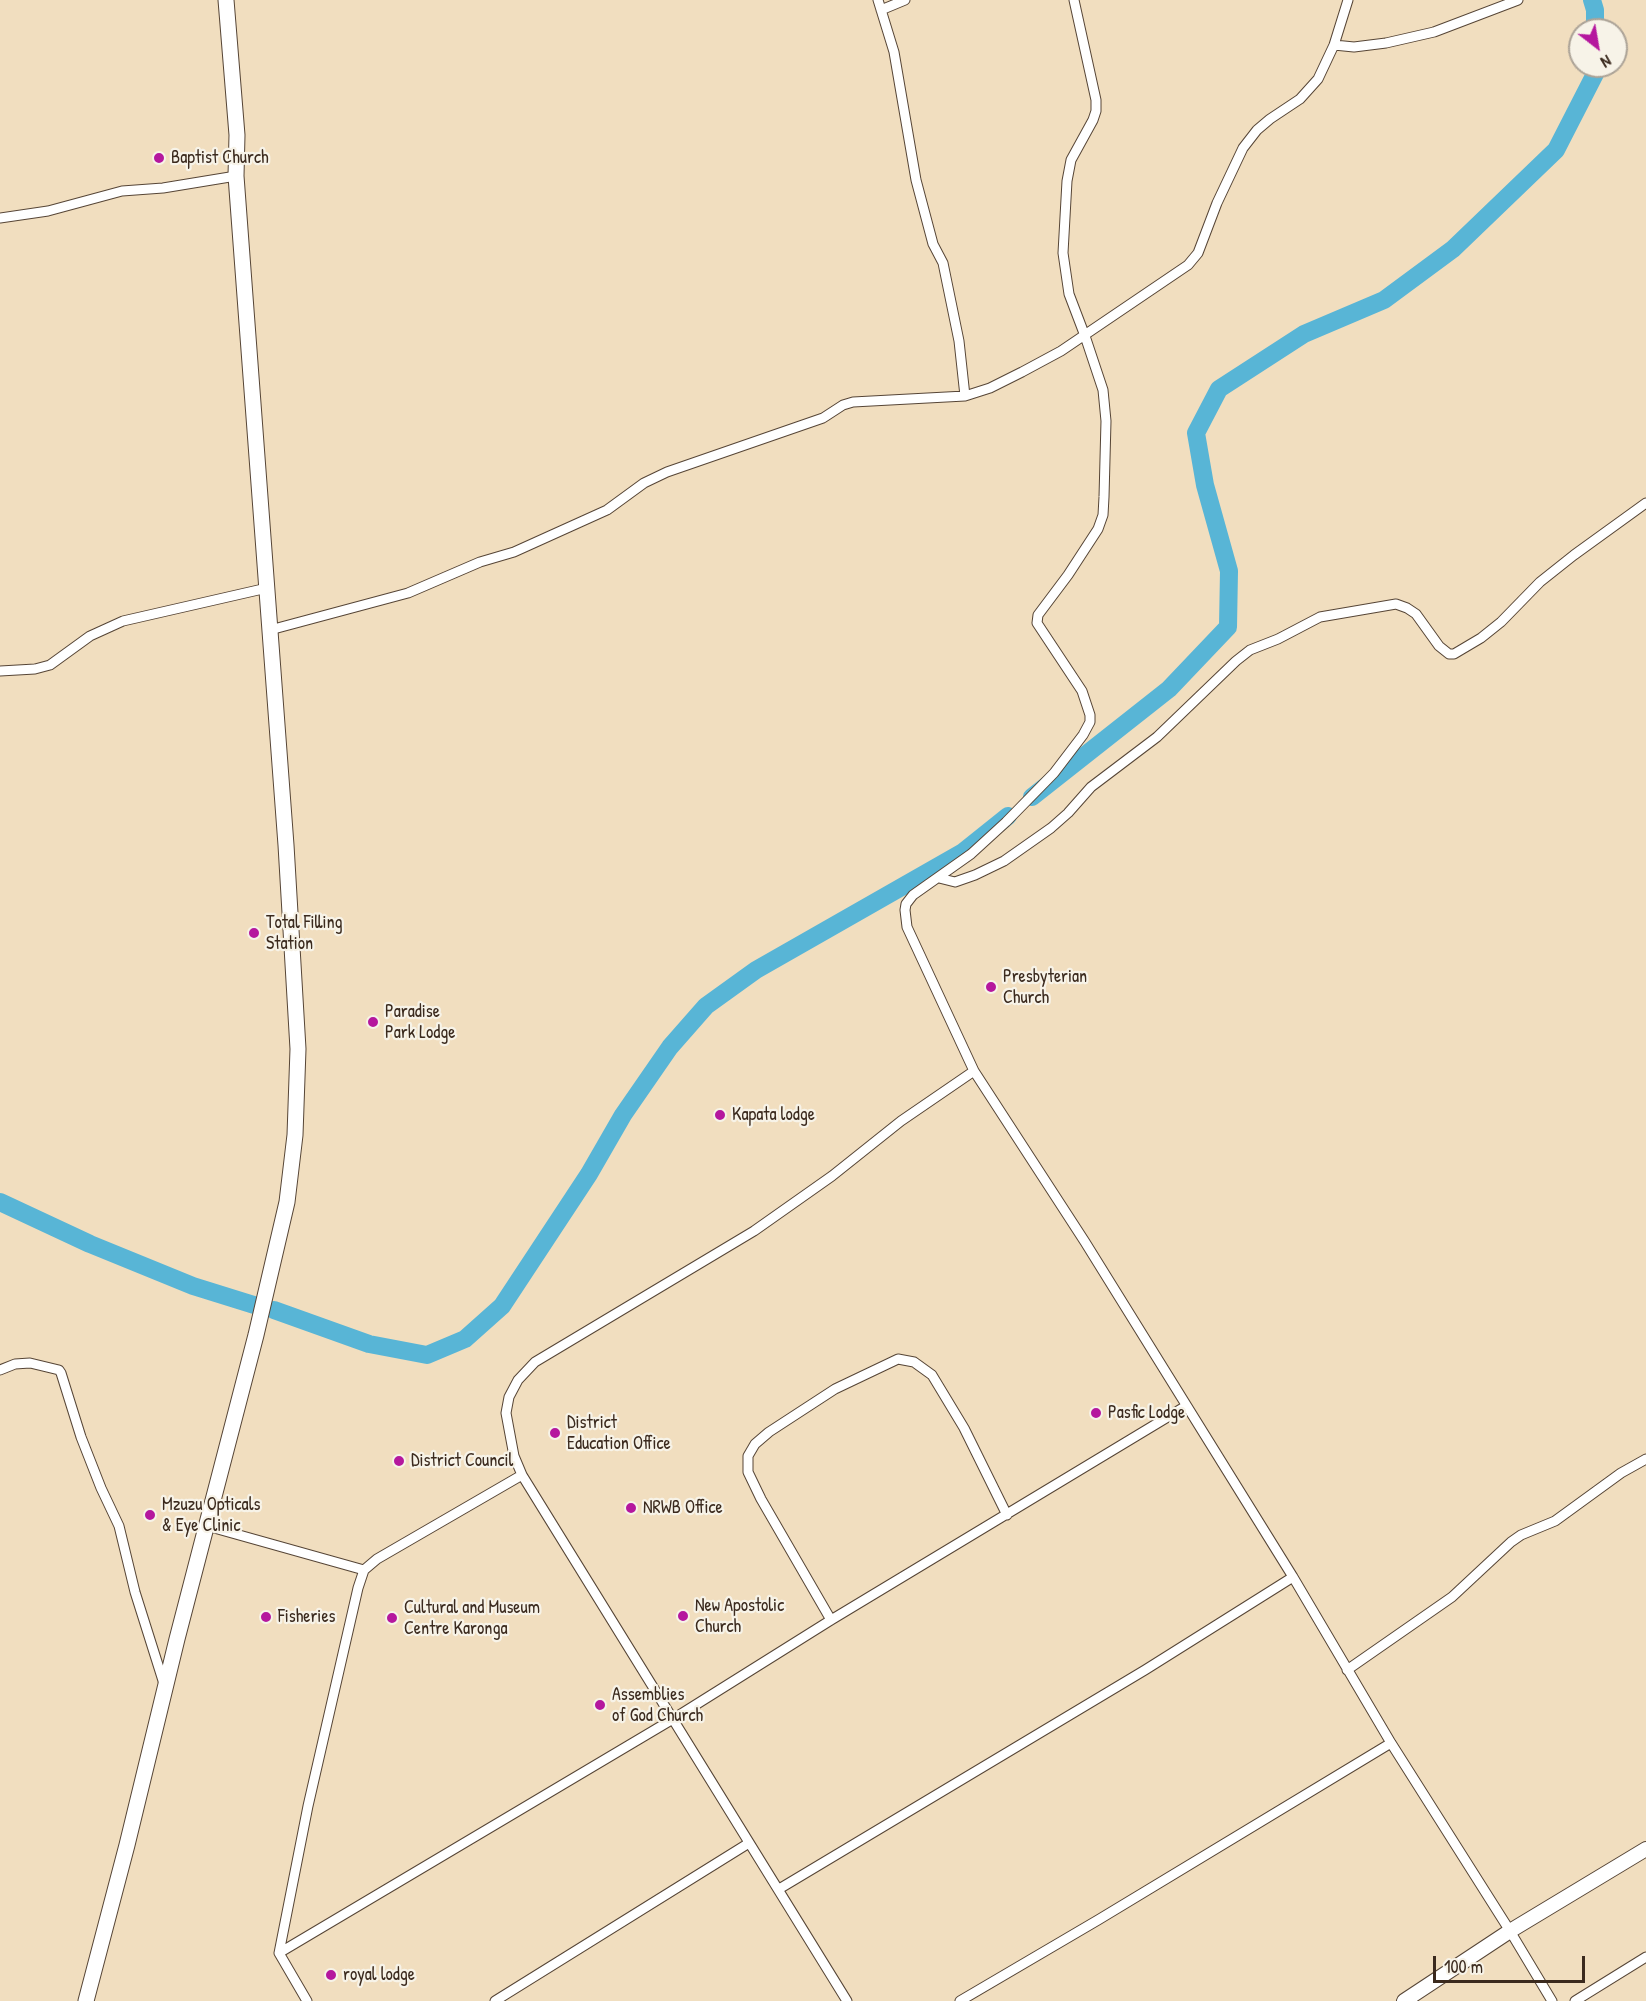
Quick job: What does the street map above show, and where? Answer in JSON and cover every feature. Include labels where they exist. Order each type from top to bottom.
[{"type":"highway","points":[[86,2001],[256,1335],[287,1202],[296,1135],[298,1049],[236,176],[237,135],[226,0]]},
{"type":"main road","points":[[1404,2001],[1510,1931],[1646,1849]]},
{"type":"street","points":[[878,0],[894,52],[916,180],[933,244],[943,263],[958,340],[965,396]]},
{"type":"street","points":[[881,10],[905,0]]},
{"type":"street","points":[[1074,0],[1096,100],[1096,111],[1071,160],[1067,181],[1063,253],[1069,294],[1085,336],[1105,402],[1103,515],[1086,549],[1038,615],[1037,623],[1082,691],[1090,715],[1090,723],[1046,781],[1006,822],[971,854],[913,895],[906,904],[907,927],[974,1071],[1085,1242],[1293,1577],[1391,1743],[1552,2001]]},
{"type":"street","points":[[270,630],[408,593],[480,562],[514,552],[607,510],[644,483],[667,472],[823,418],[843,405],[864,400],[965,396],[990,388],[1022,372],[1085,336],[1188,265],[1197,254],[1217,203],[1243,148],[1270,118],[1300,99],[1318,79],[1334,45],[1348,0]]},
{"type":"street","points":[[1334,45],[1386,43],[1434,32],[1518,0]]},
{"type":"street","points":[[0,218],[48,211],[122,191],[163,188],[236,176]]},
{"type":"street","points":[[939,878],[955,882],[975,875],[1004,861],[1051,828],[1091,787],[1157,737],[1250,650],[1278,639],[1320,617],[1396,604],[1416,615],[1439,646],[1449,654],[1454,654],[1481,638],[1501,622],[1540,582],[1646,503]]},
{"type":"street","points":[[0,671],[35,669],[50,665],[90,636],[123,621],[267,588]]},
{"type":"street","points":[[848,2001],[522,1475],[514,1456],[506,1413],[509,1397],[518,1380],[535,1362],[754,1231],[832,1176],[901,1121],[974,1071]]},
{"type":"street","points":[[831,1620],[761,1499],[748,1472],[748,1456],[754,1444],[769,1432],[835,1389],[898,1359],[914,1362],[932,1374],[964,1428],[1007,1515]]},
{"type":"street","points":[[0,1370],[15,1364],[30,1363],[62,1373],[81,1437],[100,1488],[119,1526],[135,1593],[165,1689]]},
{"type":"street","points":[[279,1953],[673,1719],[831,1620],[1186,1406]]},
{"type":"street","points":[[1347,1671],[1452,1597],[1511,1542],[1521,1535],[1555,1521],[1621,1473],[1646,1458]]},
{"type":"street","points":[[307,2001],[279,1953],[308,1806],[364,1570],[377,1559],[522,1475]]},
{"type":"street","points":[[207,1526],[364,1570]]},
{"type":"street","points":[[779,1889],[1145,1670],[1293,1577]]},
{"type":"street","points":[[960,2001],[1391,1743]]},
{"type":"street","points":[[495,2001],[749,1843]]},
{"type":"street","points":[[1575,2001],[1646,1957]]},
{"type":"waterway","points":[[1592,0],[1595,18]]},
{"type":"waterway","points":[[1032,797],[1169,689],[1228,627],[1229,571],[1205,485],[1196,433],[1219,389],[1304,334],[1384,300],[1453,249],[1556,150],[1593,78]]},
{"type":"waterway","points":[[274,1310],[369,1344],[427,1355],[465,1339],[502,1306],[589,1174],[623,1115],[670,1047],[706,1006],[756,970],[963,852],[1008,816]]},
{"type":"waterway","points":[[0,1202],[90,1244],[193,1286],[254,1305]]},
{"type":"place","name":"Baptist Church","points":[[159,158]]},
{"type":"place","name":"Total Filling Station","points":[[254,933]]},
{"type":"place","name":"Presbyterian Church","points":[[991,987]]},
{"type":"place","name":"Paradise Park Lodge","points":[[373,1022]]},
{"type":"place","name":"Kapata lodge","points":[[720,1115]]},
{"type":"place","name":"Pasfic Lodge","points":[[1096,1413]]},
{"type":"place","name":"District Education Office","points":[[555,1433]]},
{"type":"place","name":"District Council","points":[[399,1461]]},
{"type":"place","name":"NRWB Office","points":[[631,1508]]},
{"type":"place","name":"Mzuzu Opticals & Eye Clinic","points":[[150,1515]]},
{"type":"place","name":"New Apostolic Church","points":[[683,1616]]},
{"type":"place","name":"Fisheries","points":[[266,1617]]},
{"type":"place","name":"Cultural and Museum Centre Karonga","points":[[392,1618]]},
{"type":"place","name":"Assemblies of God Church","points":[[600,1705]]},
{"type":"place","name":"royal lodge","points":[[331,1975]]}]
